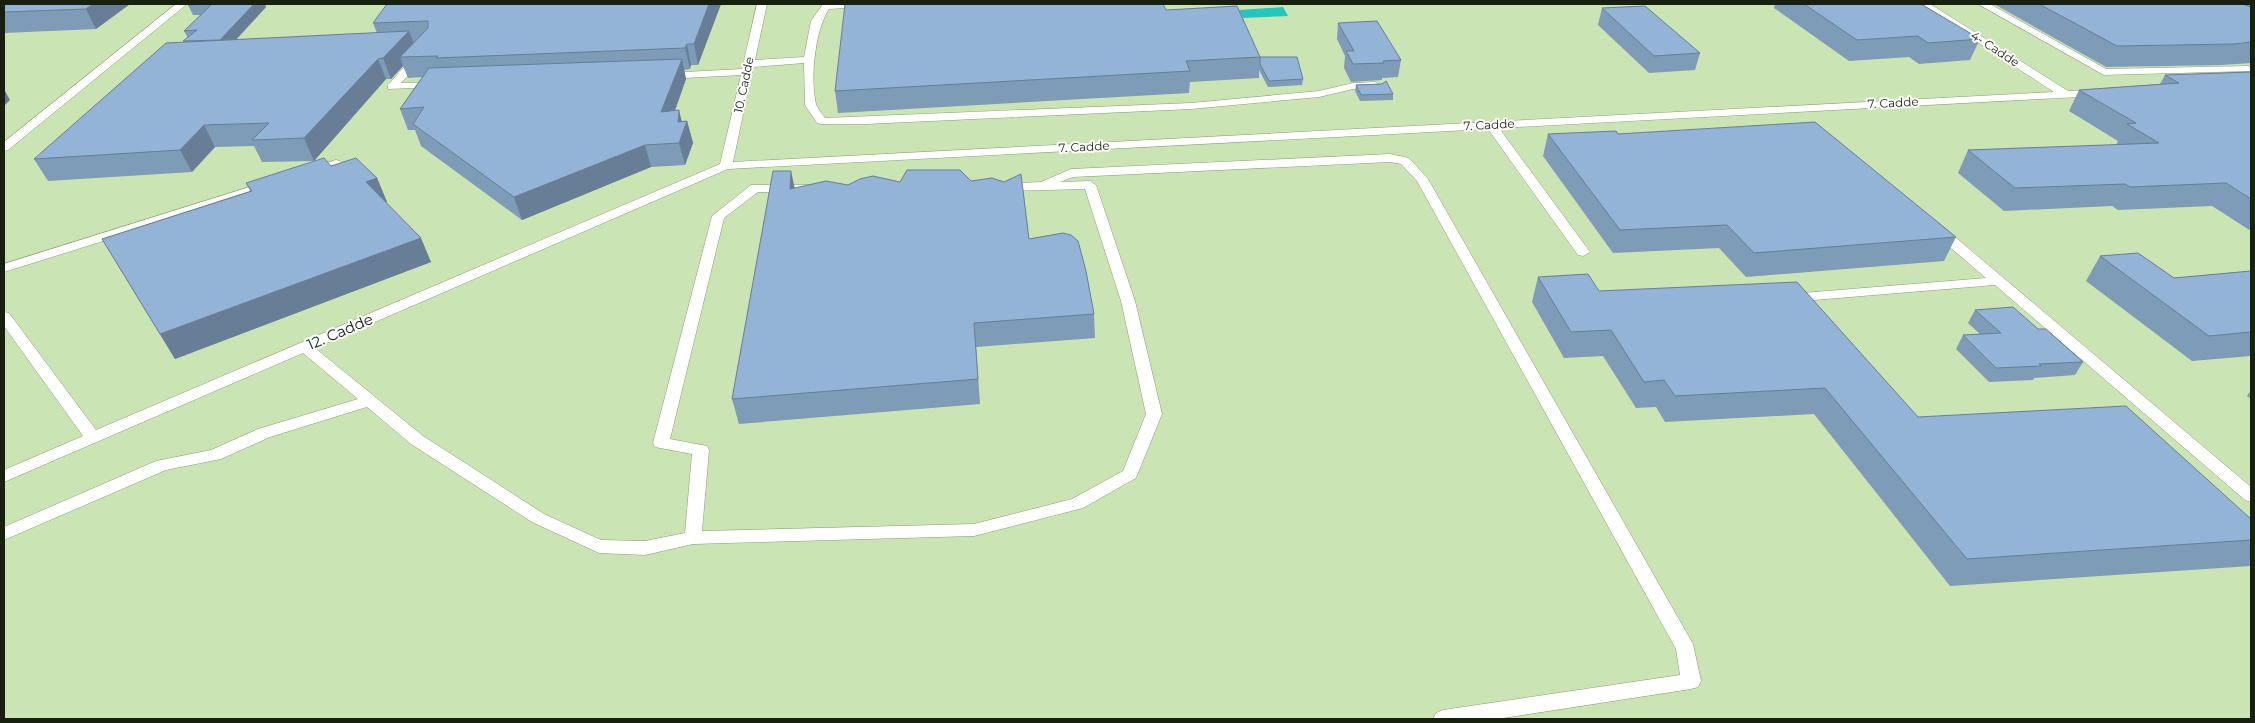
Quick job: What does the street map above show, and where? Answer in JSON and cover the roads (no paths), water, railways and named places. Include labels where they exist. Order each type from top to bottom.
[{"type":"lane","points":[[4,148],[182,4]]},
{"type":"lane","name":"10. Cadde","points":[[726,166],[762,4]]},
{"type":"lane","points":[[862,4],[826,6],[816,21],[809,60],[812,105],[821,121],[866,121],[1191,106],[1312,95],[1353,86],[1380,85]]},
{"type":"lane","name":"4- Cadde","points":[[1924,4],[2065,94]]},
{"type":"lane","points":[[1983,4],[2104,72],[2250,69]]},
{"type":"lane","points":[[424,52],[392,87],[452,84]]},
{"type":"lane","points":[[658,76],[748,68],[809,60]]},
{"type":"lane","name":"7. Cadde","points":[[726,166],[2065,94],[2113,93]]},
{"type":"lane","points":[[1795,109],[1810,122]]},
{"type":"lane","points":[[1491,125],[1583,252]]},
{"type":"lane","points":[[1039,187],[1071,173],[1390,158],[1405,161],[1422,179],[1686,649],[1691,681],[1443,719]]},
{"type":"lane","points":[[298,176],[336,164]]},
{"type":"lane","name":"12. Cadde","points":[[4,476],[726,166]]},
{"type":"lane","points":[[4,268],[279,182]]},
{"type":"lane","points":[[305,347],[417,440],[538,518],[598,546],[645,548],[693,538],[974,530],[1077,504],[1130,474],[1154,414],[1128,301],[1090,185],[990,187]]},
{"type":"lane","points":[[693,538],[701,450],[661,443],[718,216],[755,188],[833,188]]},
{"type":"lane","points":[[1923,217],[2251,496]]},
{"type":"lane","points":[[1772,299],[1998,281]]},
{"type":"lane","points":[[4,316],[93,438]]},
{"type":"lane","points":[[4,534],[162,465],[215,455],[264,433],[370,401]]},
{"type":"water","points":[[1283,7],[1288,16],[1243,18],[1239,10]]}]
